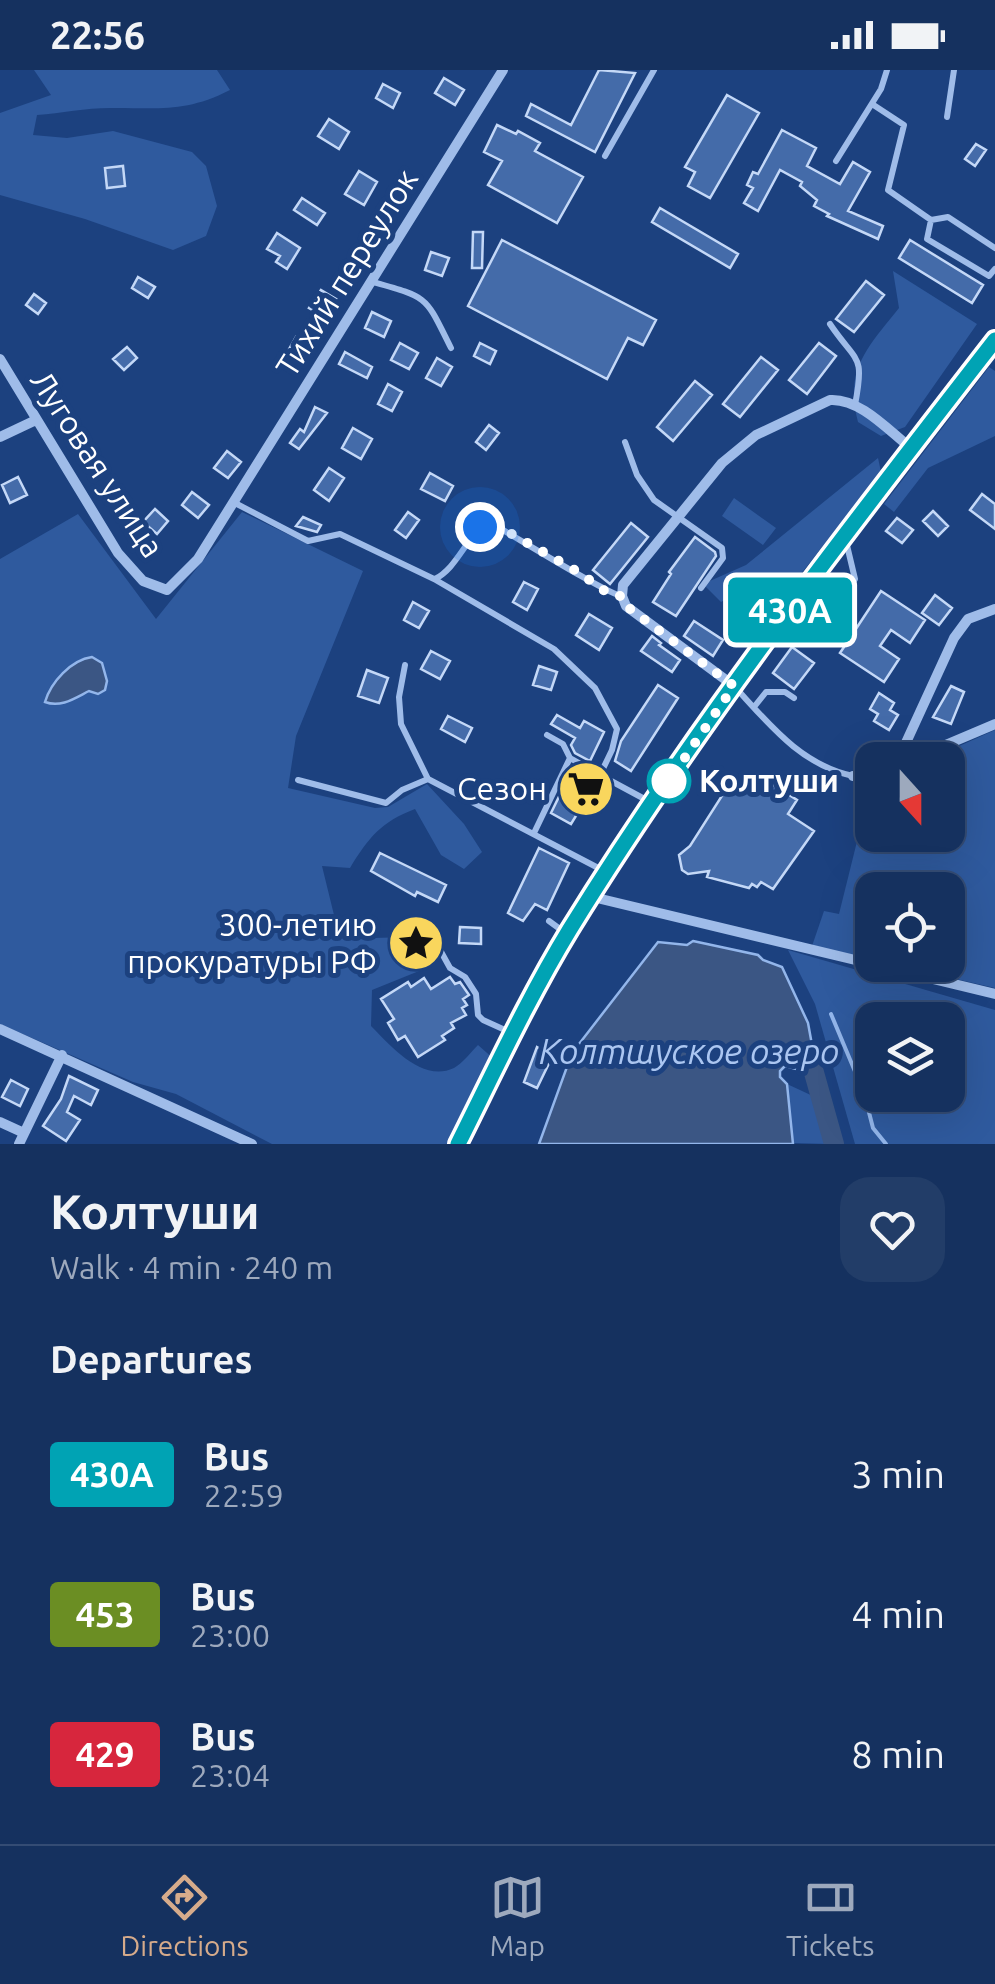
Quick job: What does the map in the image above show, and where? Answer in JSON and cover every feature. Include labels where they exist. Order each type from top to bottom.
[{"type":"main road","points":[[458,1144],[592,894],[734,686],[995,340]]},
{"type":"street","name":"Тихий переулок","points":[[232,501],[374,282],[503,70]]},
{"type":"street","name":"Луговая улица","points":[[0,359],[118,553],[143,581],[167,590],[174,585],[198,558],[232,501]]},
{"type":"street","points":[[734,686],[626,606],[623,585],[722,463],[756,435],[830,400],[843,399],[911,448]]},
{"type":"street","points":[[0,437],[36,420]]},
{"type":"street","points":[[906,742],[954,638],[968,619],[995,609]]},
{"type":"street","points":[[952,742],[995,724]]},
{"type":"street","points":[[592,894],[855,960]]},
{"type":"street","points":[[945,982],[995,994]]},
{"type":"street","points":[[0,1029],[252,1144]]},
{"type":"street","points":[[0,1122],[22,1138],[62,1056]]},
{"type":"lane","points":[[604,156],[654,70]]},
{"type":"lane","points":[[836,161],[872,104],[887,70]]},
{"type":"lane","points":[[947,117],[954,70]]},
{"type":"lane","points":[[872,104],[904,125],[888,190],[931,220],[948,217],[995,248]]},
{"type":"lane","points":[[931,220],[927,239],[989,276],[995,269]]},
{"type":"lane","points":[[374,282],[420,295],[451,348]]},
{"type":"lane","points":[[830,324],[858,360],[861,372],[856,405]]},
{"type":"lane","points":[[624,442],[637,475],[654,500],[722,548],[724,553],[701,588]]},
{"type":"lane","points":[[232,501],[308,541],[340,534],[434,579],[554,650],[595,688],[617,729],[600,775]]},
{"type":"lane","points":[[434,579],[449,571],[480,527],[491,522],[612,596],[622,596]]},
{"type":"lane","points":[[772,634],[793,637],[820,631],[855,580],[845,535]]},
{"type":"lane","points":[[405,664],[399,697],[400,724],[428,778],[607,872]]},
{"type":"lane","points":[[734,686],[788,743],[828,771],[853,776]]},
{"type":"lane","points":[[754,707],[766,692],[785,692],[794,698]]},
{"type":"lane","points":[[546,735],[563,744],[570,758],[653,804]]},
{"type":"lane","points":[[534,833],[570,758]]},
{"type":"lane","points":[[298,780],[386,804],[402,790],[428,778]]},
{"type":"lane","points":[[548,921],[568,934]]},
{"type":"lane","points":[[434,939],[450,968],[465,977],[476,994],[478,1015],[514,1034]]},
{"type":"shaded area","points":[[34,70],[217,70],[230,90],[215,97],[174,107],[96,108],[37,115],[33,135],[67,138],[113,131],[192,152],[206,166],[217,206],[206,236],[173,250],[0,195],[0,113],[51,95]]},
{"type":"shaded area","points":[[893,271],[977,324],[905,427],[881,436],[858,422],[854,387],[869,347],[899,308]]},
{"type":"shaded area","points":[[989,367],[995,371],[995,436],[928,468],[894,512],[884,504]]},
{"type":"shaded area","points":[[878,458],[881,472],[771,612],[740,592],[721,602],[703,584],[746,565]]},
{"type":"shaded area","points":[[734,498],[776,528],[763,545],[722,516]]},
{"type":"shaded area","points":[[242,512],[363,571],[296,736],[288,788],[375,808],[388,807],[427,784],[464,824],[482,852],[464,869],[441,855],[415,809],[377,832],[350,868],[322,866],[334,915],[373,938],[410,937],[424,969],[372,990],[371,1026],[408,1060],[430,1071],[454,1068],[478,1045],[495,1060],[453,1144],[272,1144],[176,1094],[133,1082],[0,1024],[0,559],[78,514],[156,619]]},
{"type":"shaded area","points":[[995,730],[995,988],[965,981],[965,872],[855,872],[855,956],[812,946],[824,911],[839,914],[855,849],[965,852],[965,743]]},
{"type":"shaded area","points":[[788,950],[855,969],[855,982],[898,982],[995,1010],[995,1144],[855,1144],[815,1004]]},
{"type":"shaded area","points":[[787,1084],[815,1097],[828,1144],[793,1143]]},
{"type":"water","points":[[92,657],[102,663],[105,690],[98,694],[89,691],[62,703],[45,702],[63,673]]},
{"type":"water","name":"Колтшуское озеро","points":[[693,941],[758,955],[782,967],[808,1023],[816,1067],[800,1070],[785,1066],[780,1071],[787,1084],[793,1144],[539,1144],[572,1053],[658,942],[687,945]]},
{"type":"building","points":[[599,70],[635,73],[595,152],[526,116],[531,104],[571,125]]},
{"type":"building","points":[[444,78],[464,90],[455,105],[435,93]]},
{"type":"building","points":[[383,84],[400,93],[393,108],[376,98]]},
{"type":"building","points":[[727,95],[759,113],[710,198],[688,186],[695,172],[685,167]]},
{"type":"building","points":[[329,119],[349,132],[339,149],[318,136]]},
{"type":"building","points":[[497,125],[540,143],[535,151],[583,177],[557,223],[488,185],[502,161],[484,152]]},
{"type":"building","points":[[782,130],[816,148],[807,166],[840,184],[853,162],[870,172],[848,211],[883,226],[878,239],[827,216],[814,206],[817,200],[800,186],[802,182],[780,170],[758,211],[744,203],[753,188],[747,185],[753,172],[758,174]]},
{"type":"building","points":[[976,144],[986,150],[975,166],[965,159]]},
{"type":"building","points":[[123,166],[125,186],[107,188],[105,168]]},
{"type":"building","points":[[359,171],[377,182],[364,205],[345,194]]},
{"type":"building","points":[[302,198],[325,213],[317,225],[294,210]]},
{"type":"building","points":[[660,208],[738,254],[730,268],[652,222]]},
{"type":"building","points":[[473,232],[483,232],[482,268],[472,268]]},
{"type":"building","points":[[277,233],[300,248],[287,269],[276,262],[280,256],[267,249]]},
{"type":"building","points":[[502,240],[656,320],[643,345],[628,338],[607,379],[468,306]]},
{"type":"building","points":[[910,240],[983,285],[972,303],[899,258]]},
{"type":"building","points":[[431,252],[449,258],[442,276],[425,270]]},
{"type":"building","points":[[138,277],[155,287],[148,298],[132,288]]},
{"type":"building","points":[[866,281],[884,295],[854,332],[836,319]]},
{"type":"building","points":[[321,290],[336,299],[325,317],[309,308]]},
{"type":"building","points":[[34,294],[46,303],[38,314],[26,305]]},
{"type":"building","points":[[372,312],[391,321],[384,337],[365,328]]},
{"type":"building","points":[[296,337],[310,344],[302,358],[288,351]]},
{"type":"building","points":[[400,343],[418,353],[409,369],[391,360]]},
{"type":"building","points":[[480,343],[496,351],[490,364],[474,356]]},
{"type":"building","points":[[819,343],[836,356],[807,394],[789,380]]},
{"type":"building","points":[[127,347],[137,358],[124,370],[113,359]]},
{"type":"building","points":[[345,352],[372,367],[367,378],[339,364]]},
{"type":"building","points":[[761,357],[778,370],[740,417],[723,404]]},
{"type":"building","points":[[437,358],[452,367],[441,386],[426,378]]},
{"type":"building","points":[[695,381],[712,395],[673,441],[657,427]]},
{"type":"building","points":[[388,384],[402,392],[392,411],[378,404]]},
{"type":"building","points":[[315,407],[327,413],[299,449],[290,443],[300,429],[304,432]]},
{"type":"building","points":[[489,425],[499,433],[486,450],[476,442]]},
{"type":"building","points":[[353,428],[372,439],[361,459],[342,448]]},
{"type":"building","points":[[227,451],[241,462],[228,478],[214,468]]},
{"type":"building","points":[[329,468],[344,478],[329,501],[314,490]]},
{"type":"building","points":[[430,473],[453,486],[445,501],[421,489]]},
{"type":"building","points":[[18,477],[27,495],[10,503],[2,485]]},
{"type":"building","points":[[192,492],[209,505],[198,518],[182,505]]},
{"type":"building","points":[[982,494],[995,504],[995,529],[970,510]]},
{"type":"building","points":[[155,509],[168,521],[157,534],[143,522]]},
{"type":"building","points":[[933,511],[948,526],[938,536],[923,521]]},
{"type":"building","points":[[408,512],[419,520],[406,538],[395,530]]},
{"type":"building","points":[[303,517],[321,525],[317,532],[296,526]]},
{"type":"building","points":[[897,518],[913,530],[902,543],[886,531]]},
{"type":"building","points":[[631,523],[648,537],[610,584],[593,570]]},
{"type":"building","points":[[695,537],[716,556],[676,616],[653,602]]},
{"type":"building","points":[[524,582],[538,589],[527,610],[513,602]]},
{"type":"building","points":[[881,591],[925,620],[910,643],[891,630],[880,646],[899,659],[884,682],[840,653]]},
{"type":"building","points":[[935,595],[952,608],[939,625],[922,613]]},
{"type":"building","points":[[413,602],[429,611],[419,628],[404,620]]},
{"type":"building","points":[[589,614],[612,628],[599,650],[576,635]]},
{"type":"building","points":[[694,621],[723,640],[713,656],[684,636]]},
{"type":"building","points":[[652,636],[680,660],[672,672],[641,651]]},
{"type":"building","points":[[792,647],[814,663],[794,689],[773,673]]},
{"type":"building","points":[[431,651],[450,661],[440,679],[421,669]]},
{"type":"building","points":[[539,666],[557,672],[551,690],[533,685]]},
{"type":"building","points":[[367,670],[388,678],[379,703],[358,696]]},
{"type":"building","points":[[658,685],[678,698],[631,771],[615,761],[621,741]]},
{"type":"building","points":[[951,686],[964,692],[951,724],[933,717]]},
{"type":"building","points":[[879,693],[894,703],[890,710],[898,715],[889,730],[874,721],[878,714],[870,709]]},
{"type":"building","points":[[557,715],[580,728],[584,721],[604,732],[590,761],[575,753],[571,745],[575,738],[551,724]]},
{"type":"building","points":[[448,716],[472,728],[465,742],[441,729]]},
{"type":"building","points":[[573,768],[583,773],[570,799],[582,806],[571,824],[551,813]]},
{"type":"building","name":"Колтуши","points":[[753,772],[797,800],[788,814],[814,831],[773,889],[761,882],[749,888],[707,877],[709,871],[688,874],[682,870],[679,855],[690,846],[732,780]]},
{"type":"building","points":[[539,848],[569,863],[547,910],[535,904],[523,921],[508,913]]},
{"type":"building","points":[[380,853],[446,885],[438,902],[417,892],[415,896],[371,871]]},
{"type":"building","points":[[460,927],[481,928],[481,944],[459,943]]},
{"type":"building","points":[[450,977],[455,984],[460,982],[469,995],[463,999],[466,1015],[451,1023],[454,1028],[442,1036],[445,1040],[418,1057],[405,1036],[398,1040],[388,1023],[394,1019],[381,999],[408,982],[411,987],[424,978],[431,989]]},
{"type":"building","points":[[537,1047],[553,1055],[537,1088],[524,1082]]},
{"type":"building","points":[[69,1076],[98,1090],[91,1105],[74,1096],[67,1112],[80,1120],[66,1141],[43,1126],[61,1099]]},
{"type":"building","points":[[11,1080],[28,1089],[20,1106],[2,1097]]},
{"type":"waterway","points":[[831,1014],[864,1093],[873,1128],[886,1144]]},
{"type":"waterway","points":[[813,1069],[834,1144]]},
{"type":"bus line","name":"430А","points":[[458,1144],[568,934],[630,837],[856,519],[995,340]]},
{"type":"place","name":"Колтуши","points":[[669,781]]},
{"type":"place","name":"Сезон","points":[[586,789]]},
{"type":"place","name":"300-летию прокуратуры РФ","points":[[416,943]]},
{"type":"route","points":[[480,527],[491,522],[612,596],[622,596],[626,606],[734,686],[669,781]]}]
